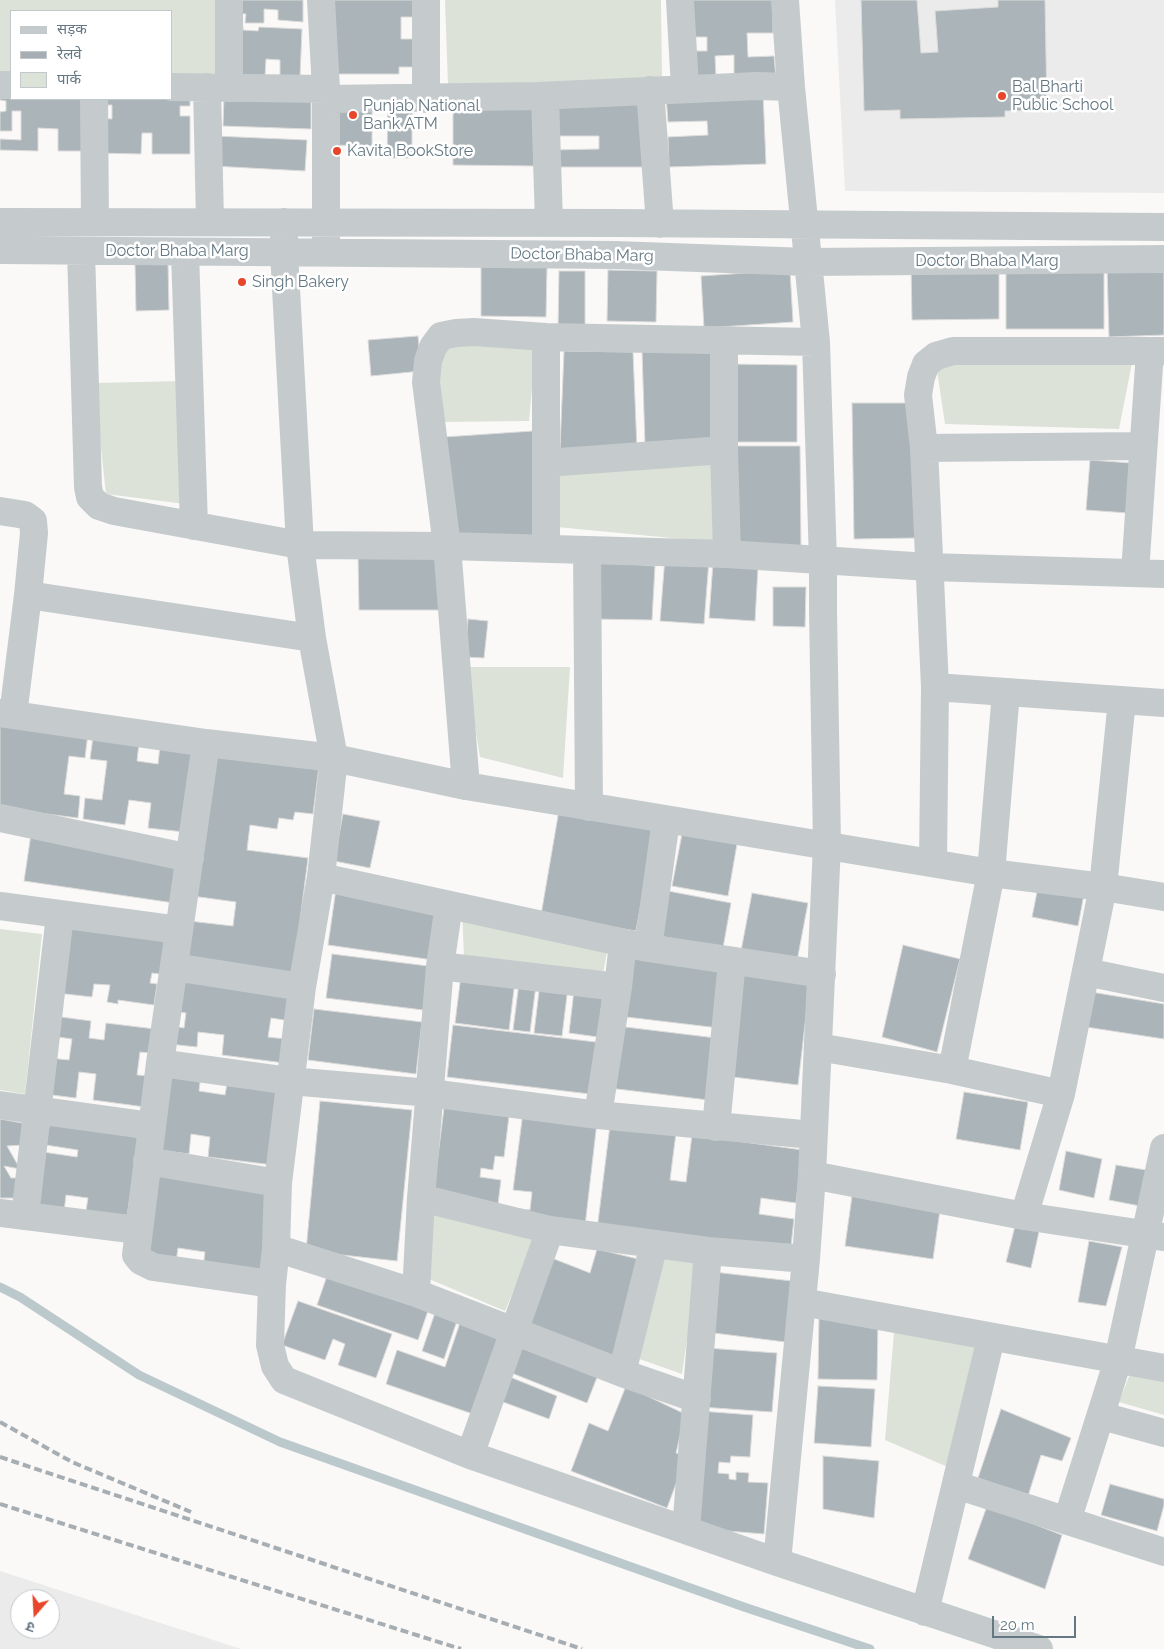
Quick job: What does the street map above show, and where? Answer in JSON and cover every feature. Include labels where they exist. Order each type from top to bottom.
[{"type":"street","points":[[210,222],[218,87],[229,0]]},
{"type":"street","points":[[321,0],[326,94],[326,252]]},
{"type":"street","points":[[426,0],[426,99]]},
{"type":"street","points":[[680,0],[685,88]]},
{"type":"street","points":[[776,1562],[806,1259],[812,1175],[827,845],[823,561],[816,342],[791,87],[785,0]]},
{"type":"street","points":[[172,87],[218,87],[426,99],[545,96],[685,88],[791,87]]},
{"type":"street","points":[[650,90],[660,224]]},
{"type":"street","points":[[545,96],[549,223]]},
{"type":"street","points":[[94,100],[95,222]]},
{"type":"street","name":"Doctor Bhaba Marg","points":[[0,222],[1164,227]]},
{"type":"street","points":[[284,222],[300,545],[312,638],[334,758],[321,877],[302,987],[278,1184],[270,1345],[275,1366],[284,1380],[470,1455],[776,1562],[1038,1649]]},
{"type":"street","name":"Doctor Bhaba Marg","points":[[0,250],[616,255],[808,262],[1164,259]]},
{"type":"street","points":[[81,251],[88,487],[90,497],[99,506],[114,511],[300,545],[546,548],[727,554],[929,567],[1164,574]]},
{"type":"street","points":[[184,252],[194,526]]},
{"type":"street","points":[[466,786],[447,546],[426,382],[428,361],[433,347],[441,336],[456,332],[474,332],[546,336],[816,342]]},
{"type":"street","points":[[546,336],[546,548]]},
{"type":"street","points":[[724,341],[724,450],[727,554]]},
{"type":"street","points":[[933,863],[936,688],[924,448],[918,395],[921,377],[926,364],[936,356],[953,351],[1157,351],[1143,446],[1135,573]]},
{"type":"street","points":[[924,448],[1143,446]]},
{"type":"street","points":[[546,463],[724,450]]},
{"type":"street","points":[[0,511],[25,515],[33,521],[34,533],[28,595],[7,714],[206,743],[334,758],[466,786],[666,820],[991,873],[1104,887],[1164,897]]},
{"type":"street","points":[[587,550],[589,807]]},
{"type":"street","points":[[28,595],[312,638]]},
{"type":"street","points":[[936,688],[1164,703]]},
{"type":"street","points":[[952,1070],[991,873],[1006,692]]},
{"type":"street","points":[[1024,1216],[1061,1094],[1104,887],[1122,700]]},
{"type":"street","points":[[206,743],[160,1064],[136,1255],[141,1261],[153,1267],[272,1284]]},
{"type":"street","points":[[0,818],[190,858]]},
{"type":"street","points":[[598,1115],[618,987],[636,946],[666,820]]},
{"type":"street","points":[[321,877],[636,946],[822,974]]},
{"type":"street","points":[[416,1293],[420,1198],[440,966],[449,905]]},
{"type":"street","points":[[0,906],[179,930]]},
{"type":"street","points":[[60,915],[37,1110],[12,1214],[138,1230]]},
{"type":"street","points":[[716,1127],[732,961]]},
{"type":"street","points":[[440,966],[618,987]]},
{"type":"street","points":[[174,967],[302,987]]},
{"type":"street","points":[[1086,972],[1164,988]]},
{"type":"street","points":[[818,1047],[952,1070],[1061,1094]]},
{"type":"street","points":[[160,1064],[290,1081],[430,1093],[598,1115],[813,1135]]},
{"type":"street","points":[[0,1104],[152,1126]]},
{"type":"street","points":[[1067,1521],[1102,1416],[1155,1236],[1164,1148]]},
{"type":"street","points":[[147,1161],[278,1184]]},
{"type":"street","points":[[812,1175],[1024,1216],[1155,1236]]},
{"type":"street","points":[[420,1198],[550,1230],[708,1251],[806,1259]]},
{"type":"street","points":[[470,1455],[550,1230]]},
{"type":"street","points":[[622,1373],[654,1244]]},
{"type":"street","points":[[276,1248],[416,1293],[622,1373],[697,1399]]},
{"type":"street","points":[[686,1530],[708,1251]]},
{"type":"street","points":[[802,1302],[1164,1368]]},
{"type":"street","points":[[925,1612],[992,1338]]},
{"type":"street","points":[[1102,1416],[1164,1433]]},
{"type":"street","points":[[956,1485],[1164,1552]]},
{"type":"shaded area","name":"Bal Bharti Public School","points":[[835,0],[1164,0],[1164,193],[845,191]]},
{"type":"shaded area","points":[[0,1571],[56,1589],[10,1589],[10,1639],[60,1639],[60,1590],[241,1649],[0,1649]]},
{"type":"green space","points":[[0,0],[216,0],[216,75],[172,75],[172,10],[10,10],[10,73],[0,73]]},
{"type":"green space","points":[[445,0],[661,0],[662,80],[448,85]]},
{"type":"green space","points":[[437,340],[536,345],[529,421],[441,422]]},
{"type":"green space","points":[[1132,363],[1119,429],[945,424],[936,364]]},
{"type":"green space","points":[[183,381],[185,504],[106,494],[94,383]]},
{"type":"green space","points":[[712,462],[713,542],[557,527],[554,472]]},
{"type":"green space","points":[[465,667],[570,667],[563,778],[480,757]]},
{"type":"green space","points":[[462,910],[608,946],[603,974],[464,957]]},
{"type":"green space","points":[[0,929],[42,934],[25,1094],[0,1090]]},
{"type":"green space","points":[[424,1209],[537,1235],[505,1311],[417,1274]]},
{"type":"green space","points":[[657,1248],[699,1258],[682,1374],[631,1356]]},
{"type":"green space","points":[[894,1332],[996,1350],[950,1468],[885,1440]]},
{"type":"green space","points":[[1132,1369],[1164,1376],[1164,1415],[1119,1402]]},
{"type":"building","points":[[232,0],[303,0],[303,22],[278,20],[278,10],[264,9],[264,23],[245,23],[246,14],[232,13]]},
{"type":"building","points":[[328,0],[423,0],[424,17],[401,17],[401,39],[424,39],[424,67],[399,67],[399,74],[329,74]]},
{"type":"building","points":[[690,0],[773,0],[773,33],[747,33],[748,57],[774,56],[776,78],[734,79],[734,55],[715,56],[716,77],[692,77],[691,51],[707,51],[707,37],[690,37]]},
{"type":"building","points":[[861,0],[917,0],[921,53],[938,52],[935,11],[998,7],[998,0],[1045,0],[1047,110],[1005,111],[1005,117],[900,119],[900,110],[864,111]]},
{"type":"building","points":[[235,26],[243,26],[243,30],[258,31],[259,27],[302,29],[300,77],[280,76],[280,60],[266,59],[265,76],[242,75]]},
{"type":"building","points":[[0,92],[10,92],[10,100],[86,100],[86,151],[58,151],[58,129],[38,128],[38,151],[0,150],[0,139],[21,140],[21,111],[12,111],[12,131],[0,131],[0,112],[6,111],[6,101],[0,100]]},
{"type":"building","points":[[763,92],[766,164],[669,167],[668,137],[708,135],[707,121],[668,122],[666,95]]},
{"type":"building","points":[[172,98],[190,98],[190,106],[180,106],[180,116],[190,116],[190,154],[152,154],[152,133],[142,133],[141,154],[96,153],[97,118],[112,119],[112,105],[96,105],[97,100],[172,100]]},
{"type":"building","points":[[224,98],[311,101],[311,129],[223,126]]},
{"type":"building","points":[[388,101],[412,102],[412,158],[387,158]]},
{"type":"building","points":[[645,101],[646,167],[551,167],[551,150],[599,149],[599,136],[551,136],[551,102]]},
{"type":"building","name":"Punjab National Bank ATM","points":[[333,104],[372,105],[372,146],[333,145]]},
{"type":"building","points":[[453,108],[534,109],[534,166],[453,165]]},
{"type":"building","points":[[214,136],[307,140],[305,171],[213,166]]},
{"type":"building","points":[[135,264],[168,264],[169,310],[136,311]]},
{"type":"building","points":[[1164,264],[1164,335],[1109,337],[1107,266]]},
{"type":"building","points":[[911,265],[999,265],[999,319],[912,320]]},
{"type":"building","points":[[1006,266],[1104,267],[1104,329],[1006,329]]},
{"type":"building","points":[[481,267],[547,267],[546,317],[481,316]]},
{"type":"building","points":[[608,270],[657,271],[656,322],[607,321]]},
{"type":"building","points":[[790,270],[793,322],[704,328],[701,276]]},
{"type":"building","points":[[559,271],[585,271],[585,331],[558,330]]},
{"type":"building","points":[[418,336],[421,371],[371,376],[368,340]]},
{"type":"building","points":[[719,348],[721,444],[645,445],[642,350]]},
{"type":"building","points":[[564,351],[633,352],[637,449],[560,449]]},
{"type":"building","points":[[728,364],[797,365],[797,442],[728,442]]},
{"type":"building","points":[[852,403],[913,403],[915,538],[854,539]]},
{"type":"building","points":[[533,431],[541,536],[452,542],[444,437]]},
{"type":"building","points":[[731,446],[800,446],[801,548],[731,548]]},
{"type":"building","points":[[1090,460],[1131,463],[1128,513],[1086,510]]},
{"type":"building","points":[[443,554],[444,610],[359,610],[358,555]]},
{"type":"building","points":[[665,557],[709,560],[704,624],[660,621]]},
{"type":"building","points":[[595,561],[655,566],[652,620],[593,619]]},
{"type":"building","points":[[713,563],[758,567],[755,621],[709,618]]},
{"type":"building","points":[[773,587],[806,587],[805,627],[773,626]]},
{"type":"building","points":[[468,619],[488,621],[484,658],[465,657]]},
{"type":"building","points":[[0,722],[88,733],[85,758],[69,756],[64,794],[80,796],[78,818],[0,808]]},
{"type":"building","points":[[93,737],[139,743],[137,761],[158,764],[160,746],[194,751],[184,832],[148,828],[151,803],[129,800],[125,825],[83,819],[85,798],[102,800],[107,761],[90,759]]},
{"type":"building","points":[[210,753],[319,766],[313,814],[295,812],[293,820],[279,818],[277,829],[250,825],[247,850],[308,858],[293,976],[184,961],[189,921],[233,926],[236,902],[192,896]]},
{"type":"building","points":[[559,810],[655,827],[636,931],[541,915]]},
{"type":"building","points":[[343,814],[380,821],[370,868],[334,861]]},
{"type":"building","points":[[31,834],[181,862],[174,903],[24,881]]},
{"type":"building","points":[[682,834],[737,844],[728,896],[672,886]]},
{"type":"building","points":[[1039,882],[1085,889],[1078,926],[1032,917]]},
{"type":"building","points":[[336,889],[440,904],[433,960],[328,945]]},
{"type":"building","points":[[668,891],[731,903],[723,948],[659,936]]},
{"type":"building","points":[[752,893],[808,903],[797,961],[741,951]]},
{"type":"building","points":[[65,928],[171,941],[167,975],[152,973],[150,983],[157,984],[154,1005],[118,1000],[118,1004],[107,1002],[110,985],[94,984],[92,997],[57,993]]},
{"type":"building","points":[[903,945],[960,959],[937,1052],[882,1037]]},
{"type":"building","points":[[332,954],[428,966],[423,1010],[326,998]]},
{"type":"building","points":[[626,955],[726,968],[719,1028],[618,1016]]},
{"type":"building","points":[[737,971],[810,980],[798,1085],[725,1076]]},
{"type":"building","points":[[178,972],[301,988],[297,1022],[271,1018],[268,1037],[295,1040],[292,1064],[222,1055],[224,1035],[198,1032],[197,1047],[169,1044],[171,1026],[184,1028],[186,1013],[173,1011]]},
{"type":"building","points":[[461,975],[515,981],[509,1030],[455,1023]]},
{"type":"building","points":[[575,982],[604,985],[598,1037],[569,1033]]},
{"type":"building","points":[[519,983],[536,985],[530,1032],[513,1030]]},
{"type":"building","points":[[540,983],[568,987],[562,1036],[534,1033]]},
{"type":"building","points":[[1091,992],[1164,1004],[1164,1039],[1086,1027]]},
{"type":"building","points":[[314,1009],[422,1022],[416,1074],[308,1060]]},
{"type":"building","points":[[54,1016],[91,1021],[89,1038],[104,1040],[106,1023],[155,1029],[151,1053],[140,1052],[137,1075],[149,1076],[145,1107],[93,1100],[96,1074],[79,1072],[76,1098],[44,1094],[49,1058],[69,1060],[72,1039],[51,1036]]},
{"type":"building","points":[[453,1025],[604,1043],[598,1095],[447,1077]]},
{"type":"building","points":[[617,1026],[716,1038],[708,1100],[609,1088]]},
{"type":"building","points":[[168,1070],[201,1074],[199,1091],[225,1095],[228,1078],[283,1085],[273,1165],[208,1157],[210,1137],[191,1134],[189,1154],[158,1150]]},
{"type":"building","points":[[964,1092],[1028,1102],[1020,1150],[956,1139]]},
{"type":"building","points":[[445,1100],[510,1108],[504,1157],[495,1156],[493,1170],[481,1168],[480,1177],[501,1180],[498,1204],[433,1196]]},
{"type":"building","points":[[320,1101],[412,1110],[397,1261],[306,1251]]},
{"type":"building","points":[[523,1112],[597,1122],[585,1226],[511,1208],[530,1210],[532,1192],[513,1190]]},
{"type":"building","points":[[0,1119],[28,1124],[24,1145],[7,1146],[20,1169],[4,1166],[11,1178],[19,1178],[18,1198],[0,1198]]},
{"type":"building","points":[[50,1120],[140,1134],[126,1223],[85,1217],[88,1198],[66,1195],[64,1212],[34,1208],[43,1152],[77,1157],[78,1150],[46,1145]]},
{"type":"building","points":[[610,1125],[676,1133],[670,1180],[686,1182],[692,1135],[803,1150],[796,1203],[761,1198],[759,1214],[794,1219],[790,1255],[597,1230]]},
{"type":"building","points":[[1066,1151],[1102,1159],[1094,1198],[1059,1190]]},
{"type":"building","points":[[1116,1165],[1146,1170],[1140,1206],[1109,1200]]},
{"type":"building","points":[[153,1173],[270,1187],[265,1275],[203,1268],[205,1252],[178,1248],[176,1262],[143,1259]]},
{"type":"building","points":[[852,1196],[940,1210],[933,1259],[845,1246]]},
{"type":"building","points":[[1016,1222],[1040,1227],[1031,1268],[1006,1262]]},
{"type":"building","points":[[1089,1241],[1122,1247],[1106,1306],[1078,1302]]},
{"type":"building","points":[[597,1249],[646,1261],[620,1369],[521,1330],[549,1257],[590,1273]]},
{"type":"building","points":[[330,1267],[431,1302],[418,1340],[317,1305]]},
{"type":"building","points":[[714,1272],[792,1281],[785,1342],[706,1332]]},
{"type":"building","points":[[298,1301],[392,1334],[376,1378],[338,1365],[345,1344],[333,1339],[325,1360],[282,1345]]},
{"type":"building","points":[[437,1307],[459,1315],[444,1359],[422,1351]]},
{"type":"building","points":[[462,1317],[502,1331],[473,1414],[386,1384],[397,1350],[445,1367]]},
{"type":"building","points":[[819,1317],[878,1319],[877,1380],[818,1379]]},
{"type":"building","points":[[518,1335],[601,1367],[587,1403],[504,1370]]},
{"type":"building","points":[[706,1348],[777,1353],[772,1412],[701,1407]]},
{"type":"building","points":[[505,1375],[557,1396],[549,1419],[495,1399]]},
{"type":"building","points":[[626,1386],[685,1414],[676,1453],[686,1457],[667,1508],[571,1471],[589,1423],[608,1431]]},
{"type":"building","points":[[818,1386],[875,1389],[871,1447],[814,1443]]},
{"type":"building","points":[[1001,1409],[1071,1438],[1062,1461],[1041,1455],[1028,1496],[978,1478]]},
{"type":"building","points":[[700,1411],[753,1415],[750,1457],[731,1456],[730,1463],[719,1462],[718,1473],[729,1474],[729,1479],[736,1480],[736,1472],[749,1473],[748,1482],[768,1483],[764,1534],[691,1528]]},
{"type":"building","points":[[823,1456],[879,1461],[874,1518],[823,1509]]},
{"type":"building","points":[[1110,1484],[1164,1499],[1157,1531],[1101,1515]]},
{"type":"building","points":[[987,1506],[1062,1535],[1045,1589],[968,1559]]},
{"type":"waterway","points":[[0,1287],[20,1297],[139,1375],[280,1442],[744,1607],[870,1649]]},
{"type":"railway","points":[[0,1422],[72,1462],[191,1512]]},
{"type":"railway","points":[[0,1457],[582,1649]]},
{"type":"railway","points":[[0,1504],[461,1649]]},
{"type":"place","name":"Bal Bharti Public School","points":[[1002,96]]},
{"type":"place","name":"Punjab National Bank ATM","points":[[353,115]]},
{"type":"place","name":"Kavita BookStore","points":[[337,151]]},
{"type":"place","name":"Singh Bakery","points":[[242,282]]}]
